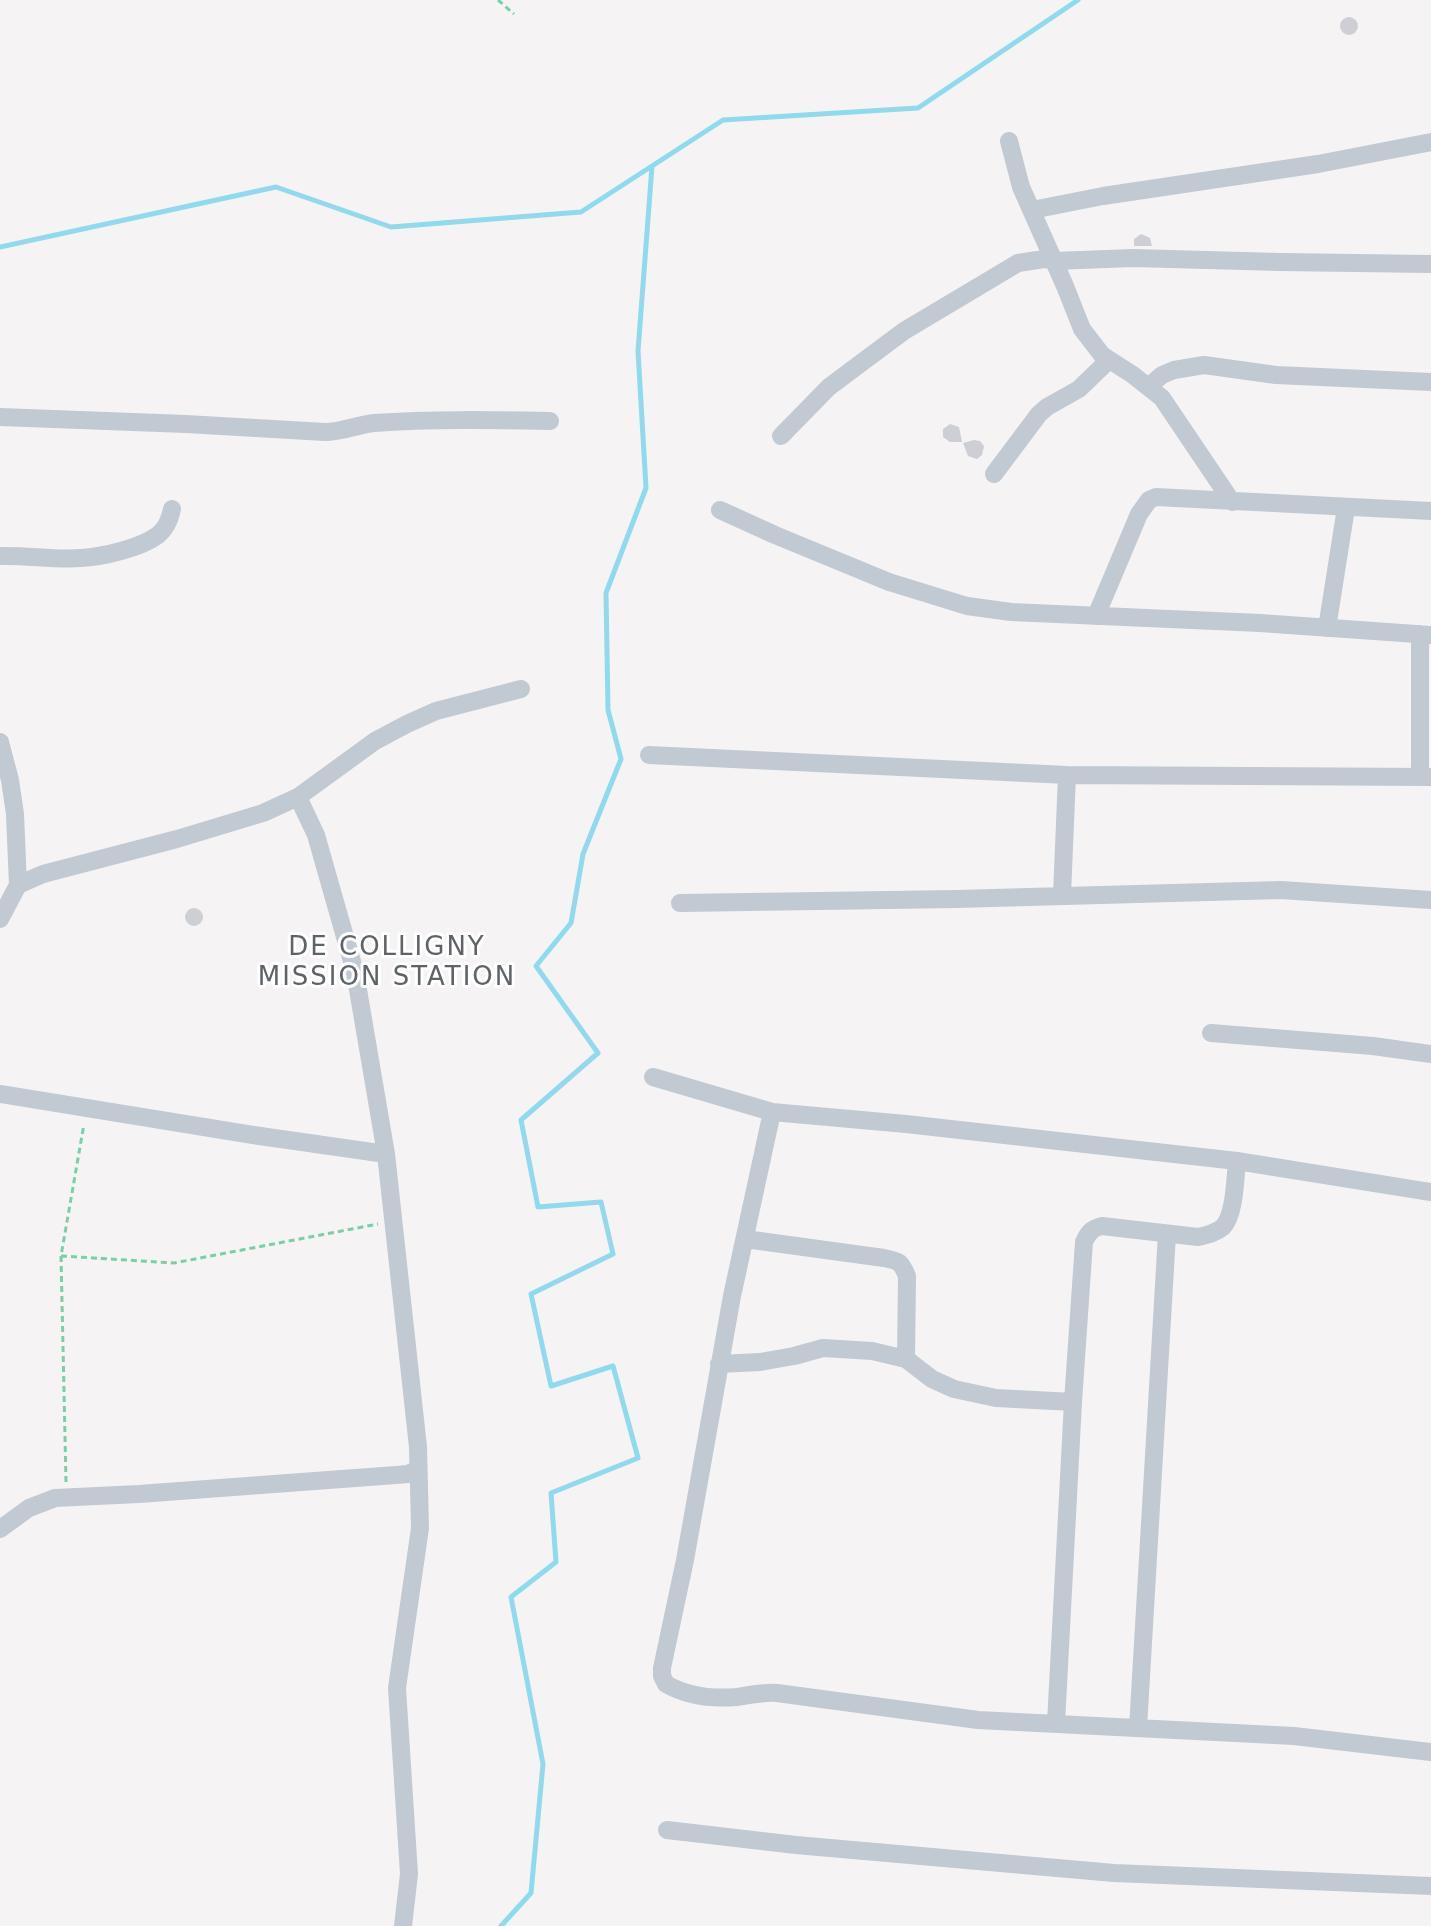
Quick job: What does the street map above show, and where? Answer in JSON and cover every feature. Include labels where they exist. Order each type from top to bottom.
[{"type":"street","points":[[1009,141],[1018,177],[1082,329],[1102,355],[1162,398],[1232,502]]},
{"type":"street","points":[[1032,210],[1103,196],[1318,164],[1431,142]]},
{"type":"street","points":[[781,436],[829,387],[904,331],[1018,263],[1044,259],[1133,258],[1431,264]]},
{"type":"street","points":[[994,474],[1039,414],[1079,389],[1109,360]]},
{"type":"street","points":[[1148,387],[1174,370],[1204,365],[1276,375],[1431,382]]},
{"type":"street","points":[[0,417],[325,432],[376,423],[550,421]]},
{"type":"street","points":[[1096,616],[1139,514],[1149,500],[1166,497],[1431,511]]},
{"type":"street","points":[[1327,628],[1346,508]]},
{"type":"street","points":[[0,556],[84,558],[126,549],[160,534],[170,520],[172,509]]},
{"type":"street","points":[[649,755],[1067,775],[1426,777],[1425,634],[1011,612],[967,606],[875,576],[720,510]]},
{"type":"street","points":[[18,885],[43,874],[263,813],[298,797],[375,741],[407,724],[436,711],[521,689]]},
{"type":"street","points":[[0,742],[15,814],[18,885],[0,919]]},
{"type":"street","points":[[1062,895],[1067,775]]},
{"type":"street","points":[[298,797],[316,835],[355,972],[386,1154],[418,1447],[420,1528],[397,1688],[409,1874],[403,1926]]},
{"type":"street","points":[[680,903],[1281,890],[1431,900]]},
{"type":"street","points":[[1211,1033],[1373,1046],[1431,1054]]},
{"type":"street","points":[[653,1077],[772,1112],[1237,1161],[1431,1192]]},
{"type":"street","points":[[0,1094],[386,1154]]},
{"type":"street","points":[[772,1112],[732,1296],[685,1560],[662,1668],[666,1684],[697,1696],[736,1697],[777,1693],[978,1720],[1294,1736],[1431,1752]]},
{"type":"street","points":[[1056,1723],[1084,1242],[1096,1227],[1102,1226],[1198,1237],[1213,1234],[1223,1226],[1230,1214],[1237,1161]]},
{"type":"street","points":[[1138,1728],[1167,1234]]},
{"type":"street","points":[[745,1239],[884,1258],[902,1264],[907,1276],[906,1359]]},
{"type":"street","points":[[719,1364],[760,1362],[837,1347],[906,1359],[932,1379],[954,1389],[996,1398],[1073,1402]]},
{"type":"street","points":[[0,1529],[29,1508],[55,1498],[396,1475],[418,1469]]},
{"type":"street","points":[[667,1830],[796,1845],[1114,1873],[1431,1886]]},
{"type":"path","points":[[498,0],[514,14]]},
{"type":"path","points":[[67,1497],[61,1256],[87,1108]]},
{"type":"path","points":[[61,1256],[174,1263],[393,1221]]},
{"type":"building","points":[[1345,17],[1353,17],[1358,26],[1356,33],[1345,35],[1340,30],[1340,22]]},
{"type":"building","points":[[1141,234],[1150,238],[1152,246],[1134,246],[1134,239]]},
{"type":"building","points":[[950,424],[959,427],[962,442],[950,442],[943,437],[943,429]]},
{"type":"building","points":[[974,440],[984,446],[982,455],[977,459],[968,456],[963,443]]},
{"type":"building","points":[[190,908],[198,908],[203,917],[201,924],[190,926],[185,921],[185,913]]},
{"type":"waterway","points":[[0,247],[276,187],[391,227],[581,212],[723,120],[918,108],[1078,0]]},
{"type":"waterway","points":[[501,1926],[531,1893],[543,1764],[511,1597],[556,1562],[551,1493],[638,1458],[613,1366],[551,1386],[531,1294],[613,1254],[601,1202],[538,1207],[521,1120],[598,1053],[536,966],[571,923],[583,854],[621,759],[608,710],[606,593],[646,488],[638,351],[652,166]]},
{"type":"district","name":"DE COLLIGNY MISSION STATION","points":[[387,963]]}]
